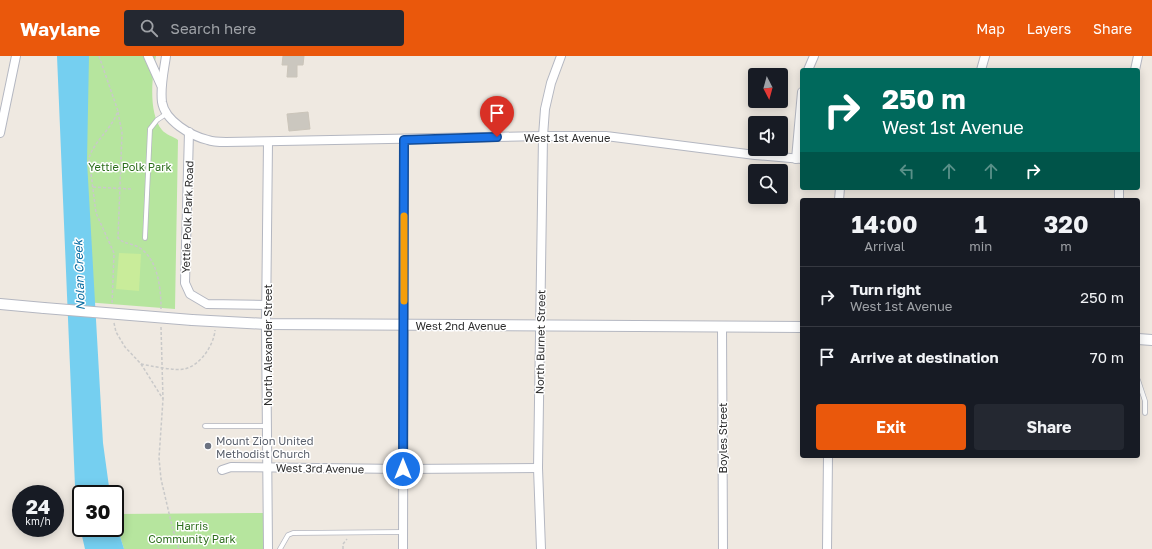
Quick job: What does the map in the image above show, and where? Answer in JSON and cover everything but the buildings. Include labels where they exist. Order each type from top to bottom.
[{"type":"street","points":[[0,133],[16,56]]},
{"type":"street","points":[[148,56],[161,85]]},
{"type":"street","points":[[166,56],[161,85],[162,104],[166,114]]},
{"type":"street","name":"North Burnet Street","points":[[541,549],[538,468],[543,136],[551,83],[561,56]]},
{"type":"street","points":[[809,68],[814,56]]},
{"type":"street","points":[[982,68],[985,56]]},
{"type":"street","points":[[1135,68],[1138,56]]},
{"type":"street","name":"West 1st Avenue","points":[[166,114],[189,132],[207,140],[214,141],[268,142],[606,136],[755,155],[799,159]]},
{"type":"street","name":"Yettie Polk Park Road","points":[[189,132],[185,283],[190,294],[207,304],[267,305]]},
{"type":"street","points":[[799,159],[800,137]]},
{"type":"street","points":[[403,549],[404,140]]},
{"type":"street","name":"North Alexander Street","points":[[268,142],[266,324],[268,549]]},
{"type":"street","name":"West 2nd Avenue","points":[[0,304],[216,322],[266,324],[800,327]]},
{"type":"street","name":"Boyles Street","points":[[722,327],[723,549]]},
{"type":"street","points":[[1140,339],[1152,340]]},
{"type":"street","points":[[827,549],[828,458]]},
{"type":"street","name":"West 3rd Avenue","points":[[222,470],[231,467],[403,469],[538,468]]},
{"type":"lane","points":[[145,238],[150,129],[157,120],[166,114]]},
{"type":"lane","points":[[1140,386],[1145,401],[1145,413]]},
{"type":"lane","points":[[205,426],[267,426]]},
{"type":"lane","points":[[280,549],[288,535],[293,533],[403,532]]},
{"type":"path","points":[[99,56],[111,91]]},
{"type":"path","points":[[118,111],[122,133],[118,238],[122,242],[137,246],[151,258],[159,285],[161,312]]},
{"type":"path","points":[[93,187],[130,189]]},
{"type":"path","points":[[161,320],[163,399]]},
{"type":"path","points":[[141,364],[183,369],[191,366],[199,360],[215,338],[216,322]]},
{"type":"path","points":[[343,549],[343,544],[352,532]]},
{"type":"green space","name":"Yettie Polk Park","points":[[84,56],[156,56],[152,84],[155,114],[162,130],[178,140],[175,309],[85,302]]},
{"type":"green space","points":[[119,253],[141,254],[139,291],[116,289]]},
{"type":"green space","name":"Harris Community Park","points":[[268,513],[268,549],[124,549],[120,537],[124,537],[124,514]]},
{"type":"water","name":"Nolan Creek","points":[[57,56],[89,56],[87,161],[103,443],[109,485],[75,485]]},
{"type":"water","points":[[82,537],[120,537],[124,549],[85,549]]},
{"type":"slow traffic","points":[[404,216],[404,301]]},
{"type":"place","name":"Mount Zion United Methodist Church","points":[[208,446]]},
{"type":"route","points":[[403,469],[404,140],[497,137]]}]
